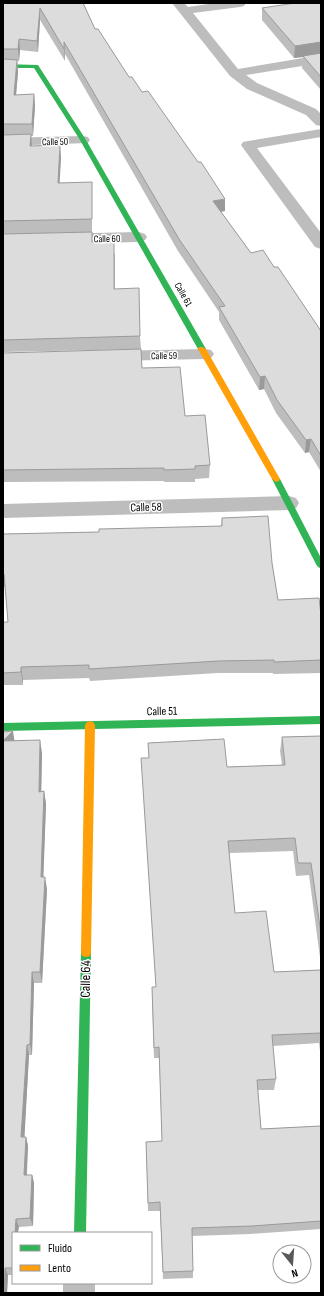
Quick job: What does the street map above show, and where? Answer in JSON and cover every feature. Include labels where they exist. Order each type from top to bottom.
[{"type":"street","points":[[182,7],[240,3]]},
{"type":"street","points":[[182,7],[235,73],[252,86],[311,112],[321,122]]},
{"type":"street","points":[[235,73],[321,59]]},
{"type":"street","name":"Calle 61","points":[[3,66],[36,66],[83,140],[139,237],[289,503],[321,566]]},
{"type":"street","points":[[321,133],[248,145],[321,244]]},
{"type":"street","name":"Calle 50","points":[[3,142],[83,140]]},
{"type":"street","name":"Calle 60","points":[[3,240],[139,237]]},
{"type":"street","name":"Calle 59","points":[[96,357],[205,354]]},
{"type":"street","name":"Calle 58","points":[[3,511],[289,503]]},
{"type":"street","name":"Calle 51","points":[[3,727],[321,720]]},
{"type":"street","name":"Calle 64","points":[[80,1232],[90,725]]},
{"type":"building","points":[[3,3],[83,3],[95,29],[98,29],[129,77],[132,77],[142,92],[148,91],[198,162],[201,162],[225,199],[213,201],[251,253],[263,250],[274,267],[278,267],[321,331],[321,456],[311,439],[306,440],[277,400],[265,376],[260,377],[219,307],[225,306],[179,239],[64,42],[64,49],[40,8],[37,41],[19,39],[18,49],[3,49]]},
{"type":"building","points":[[295,3],[321,3],[321,42],[295,46],[262,8]]},
{"type":"building","points":[[321,53],[321,77],[303,56]]},
{"type":"building","points":[[3,59],[17,60],[14,95],[34,94],[32,124],[3,124]]},
{"type":"building","points":[[31,134],[30,146],[60,145],[58,183],[92,182],[92,219],[3,221],[3,135]]},
{"type":"building","points":[[92,232],[92,242],[114,241],[114,289],[139,288],[140,336],[3,340],[3,234]]},
{"type":"building","points":[[141,349],[142,368],[180,367],[185,416],[205,415],[210,465],[195,466],[195,469],[164,470],[164,468],[3,470],[3,353]]},
{"type":"building","points":[[268,516],[272,563],[278,600],[319,598],[321,615],[321,660],[274,662],[274,660],[218,661],[89,669],[89,665],[21,667],[21,672],[3,673],[3,622],[8,622],[3,574],[3,534],[99,532],[99,529],[222,526],[222,518]]},
{"type":"building","points":[[13,731],[3,741],[3,732]]},
{"type":"building","points":[[321,736],[321,934],[311,863],[298,863],[295,838],[228,841],[235,913],[266,911],[274,972],[321,970],[321,1033],[272,1035],[276,1079],[257,1080],[261,1129],[321,1126],[321,1221],[252,1226],[192,1228],[193,1271],[163,1272],[160,1202],[148,1203],[146,1142],[162,1141],[159,1047],[154,1048],[152,987],[156,987],[141,758],[149,758],[148,743],[224,739],[227,767],[285,765],[282,737]]},
{"type":"building","points":[[40,740],[39,792],[44,791],[41,877],[45,877],[40,972],[32,972],[30,1044],[27,1045],[21,1137],[26,1137],[24,1175],[32,1175],[30,1218],[16,1219],[15,1232],[12,1232],[12,1268],[5,1268],[3,1293],[3,741]]},
{"type":"traffic: fast","points":[[3,66],[36,66],[83,140],[202,349]]},
{"type":"traffic: fast","points":[[276,479],[321,566]]},
{"type":"traffic: fast","points":[[3,727],[321,720]]},
{"type":"traffic: fast","points":[[80,1232],[86,952]]},
{"type":"traffic: slow","points":[[202,349],[276,479]]},
{"type":"traffic: slow","points":[[86,952],[90,725]]}]
